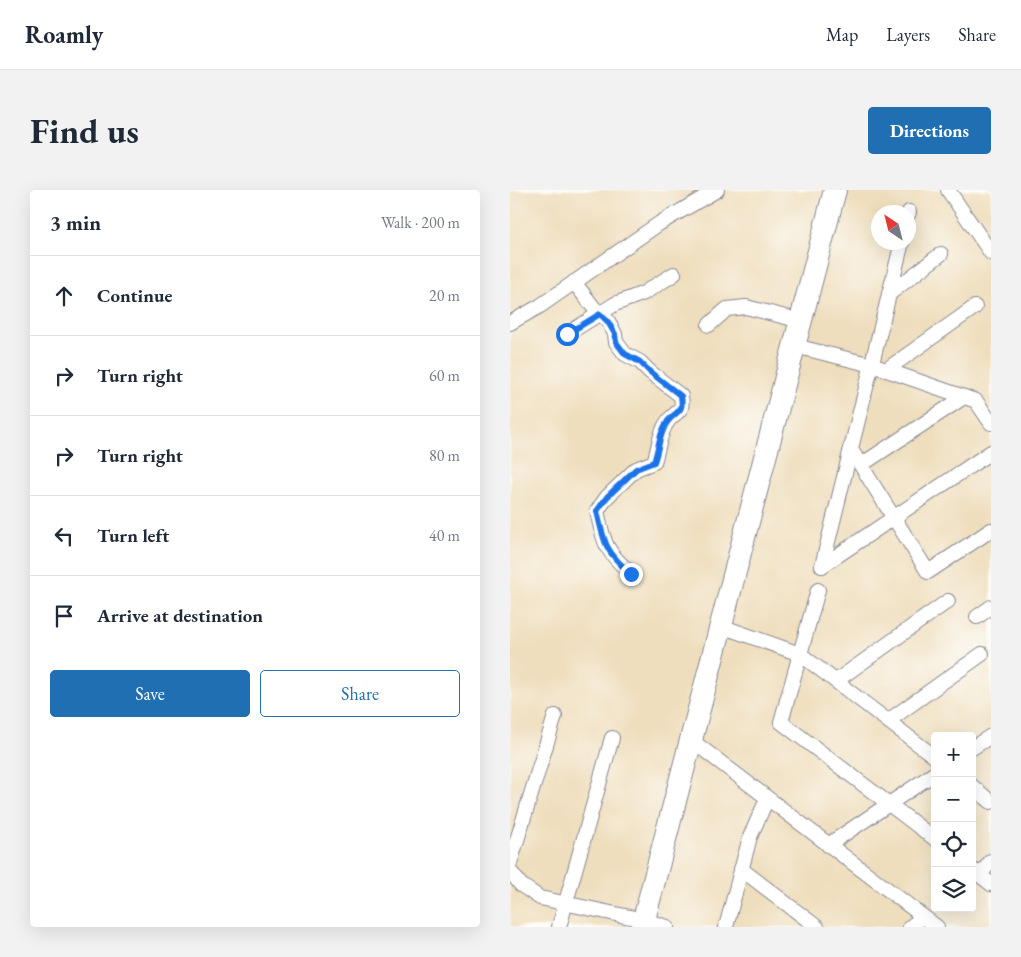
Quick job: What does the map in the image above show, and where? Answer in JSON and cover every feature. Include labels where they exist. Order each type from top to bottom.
[{"type":"main road","points":[[643,924],[836,190]]},
{"type":"street","points":[[510,323],[540,306],[660,223],[717,190]]},
{"type":"street","points":[[948,190],[991,253]]},
{"type":"street","points":[[900,250],[822,566],[991,452]]},
{"type":"street","points":[[889,294],[941,254]]},
{"type":"street","points":[[567,334],[616,304],[644,293],[674,274]]},
{"type":"street","points":[[574,282],[594,308],[608,322],[615,334],[616,342],[625,354],[640,362],[681,396],[682,404],[680,410],[669,420],[661,433],[659,448],[654,462],[636,469],[607,497],[597,511],[604,542],[615,560],[631,574]]},
{"type":"street","points":[[708,325],[727,309],[746,307],[801,321]]},
{"type":"street","points":[[886,370],[975,307]]},
{"type":"street","points":[[795,346],[872,365],[976,401],[991,423]]},
{"type":"street","points":[[861,465],[964,397]]},
{"type":"street","points":[[850,448],[928,572],[991,530]]},
{"type":"street","points":[[818,590],[781,722],[931,836]]},
{"type":"street","points":[[836,681],[948,601]]},
{"type":"street","points":[[977,616],[991,607]]},
{"type":"street","points":[[721,626],[800,654],[931,753]]},
{"type":"street","points":[[888,721],[982,654]]},
{"type":"street","points":[[510,863],[556,716]]},
{"type":"street","points":[[976,745],[991,736]]},
{"type":"street","points":[[559,927],[612,738]]},
{"type":"street","points":[[691,740],[937,927]]},
{"type":"street","points":[[828,845],[931,776]]},
{"type":"street","points":[[976,789],[991,802]]},
{"type":"street","points":[[726,927],[750,838],[767,799]]},
{"type":"street","points":[[981,876],[991,862]]},
{"type":"street","points":[[741,869],[817,927]]},
{"type":"street","points":[[510,871],[522,885],[540,898],[643,924],[667,927]]},
{"type":"street","points":[[910,927],[923,917]]},
{"type":"route","points":[[567,334],[600,314],[608,322],[615,334],[616,342],[625,354],[640,362],[681,396],[682,404],[680,410],[669,420],[661,433],[659,448],[654,462],[636,469],[607,497],[597,511],[604,542],[615,560],[631,574]]}]
